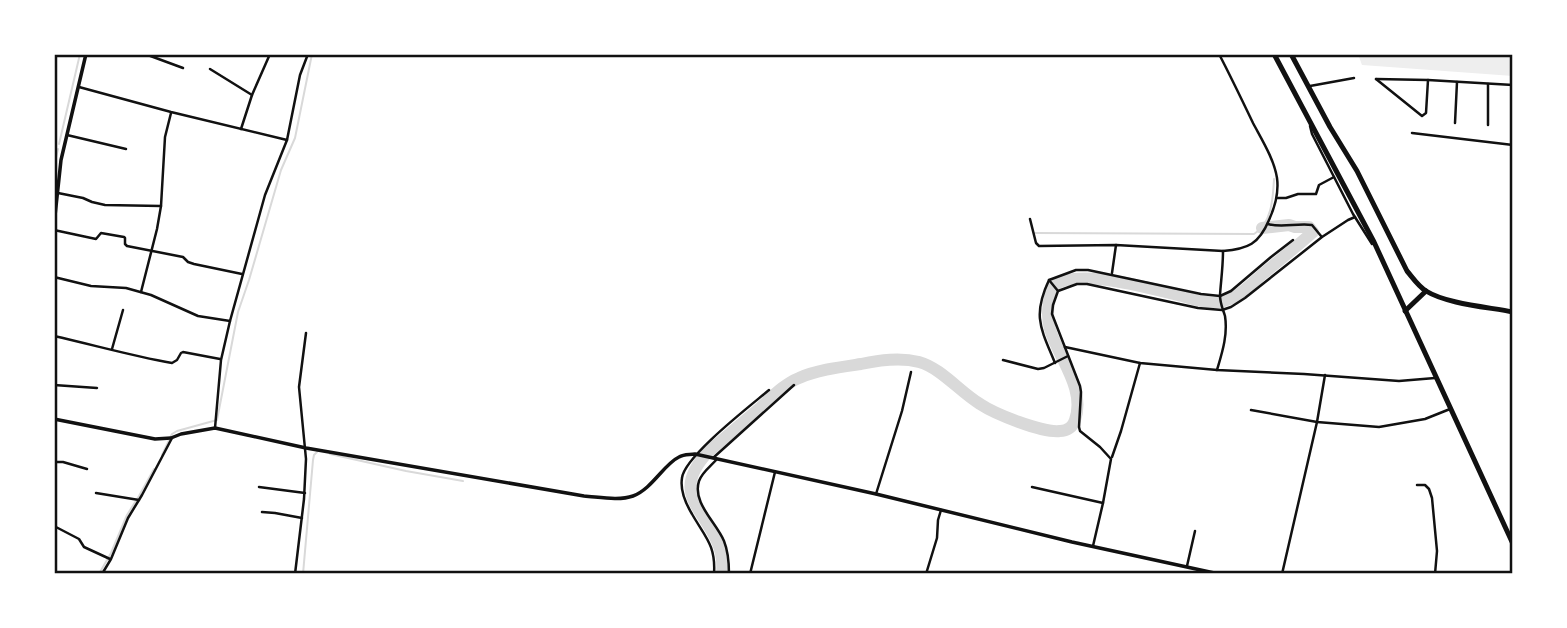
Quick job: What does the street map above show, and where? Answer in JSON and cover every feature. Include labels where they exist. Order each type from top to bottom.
[{"type":"highway","points":[[1274,54],[1379,255],[1513,544]]},
{"type":"highway","points":[[1291,54],[1372,199],[1407,271],[1417,284],[1443,299],[1513,312]]},
{"type":"highway","points":[[1405,311],[1426,291]]},
{"type":"street","points":[[86,54],[60,167],[54,227],[96,239],[101,233],[124,237],[127,246],[183,257],[194,264],[242,274]]},
{"type":"street","points":[[145,54],[183,68]]},
{"type":"street","points":[[241,129],[270,54]]},
{"type":"street","points":[[215,426],[221,360],[230,321],[265,195],[287,141],[300,75],[308,54]]},
{"type":"street","points":[[1030,219],[1039,246],[1116,245],[1223,251],[1241,250],[1250,246],[1266,227],[1276,197],[1276,177],[1267,149],[1221,55]]},
{"type":"street","points":[[209,69],[252,95]]},
{"type":"street","points":[[1307,86],[1354,78]]},
{"type":"street","points":[[1428,80],[1426,113],[1422,116],[1376,79],[1428,80],[1513,85]]},
{"type":"street","points":[[1455,123],[1457,82]]},
{"type":"street","points":[[1488,84],[1488,125]]},
{"type":"street","points":[[79,87],[287,141]]},
{"type":"street","points":[[141,292],[153,250],[161,206],[164,137],[171,112]]},
{"type":"street","points":[[1307,117],[1312,134],[1340,184],[1354,216],[1379,255]]},
{"type":"street","points":[[1412,132],[1513,145]]},
{"type":"street","points":[[67,135],[126,149]]},
{"type":"street","points":[[1276,197],[1316,194],[1320,185],[1334,177]]},
{"type":"street","points":[[57,193],[105,205],[161,206]]},
{"type":"street","points":[[1058,291],[1087,284],[1198,308],[1231,307],[1320,235],[1354,216]]},
{"type":"street","points":[[1266,227],[1312,225],[1320,235]]},
{"type":"street","points":[[1056,362],[1040,326],[1039,316],[1040,304],[1050,282],[1076,270],[1088,270],[1220,297],[1293,240]]},
{"type":"street","points":[[1112,274],[1116,245]]},
{"type":"street","points":[[1217,370],[1226,340],[1225,317],[1220,297],[1223,251]]},
{"type":"street","points":[[54,277],[91,286],[126,288],[198,316],[230,321]]},
{"type":"street","points":[[1050,282],[1058,291]]},
{"type":"street","points":[[1058,291],[1052,314],[1081,392],[1079,427],[1084,435],[1111,459]]},
{"type":"street","points":[[112,349],[123,310]]},
{"type":"street","points":[[295,574],[305,493],[306,448],[299,387],[306,333]]},
{"type":"street","points":[[54,336],[112,349],[130,356],[172,363],[183,352],[221,360]]},
{"type":"street","points":[[1065,347],[1140,363],[1217,370],[1399,381],[1435,378]]},
{"type":"street","points":[[1003,360],[1038,369],[1067,357]]},
{"type":"street","points":[[1093,546],[1111,459],[1140,363]]},
{"type":"street","points":[[876,494],[902,411],[911,372]]},
{"type":"street","points":[[1282,574],[1317,422],[1325,375]]},
{"type":"street","points":[[54,385],[97,388]]},
{"type":"street","points":[[729,574],[724,542],[703,508],[698,489],[699,481],[713,458],[794,385]]},
{"type":"street","points":[[714,574],[714,554],[690,511],[683,494],[681,478],[690,461],[769,390]]},
{"type":"street","points":[[1251,410],[1317,422],[1379,427],[1425,419],[1450,409]]},
{"type":"street","points":[[54,419],[133,436],[171,438],[215,426],[306,448],[583,496],[630,497],[659,476],[673,460],[681,455],[697,455],[1219,574]]},
{"type":"street","points":[[102,574],[128,518],[171,438]]},
{"type":"street","points":[[54,462],[87,469]]},
{"type":"street","points":[[750,574],[775,472]]},
{"type":"street","points":[[1417,485],[1425,485],[1433,498],[1437,551],[1435,574]]},
{"type":"street","points":[[1032,486],[1104,503]]},
{"type":"street","points":[[259,487],[305,493]]},
{"type":"street","points":[[96,493],[138,500]]},
{"type":"street","points":[[262,512],[302,518]]},
{"type":"street","points":[[926,574],[937,538],[940,512]]},
{"type":"street","points":[[54,526],[79,539],[84,547],[109,558]]},
{"type":"street","points":[[1187,566],[1195,531]]},
{"type":"street","points":[[1401,574],[1426,574]]},
{"type":"shaded area","points":[[1358,54],[1513,54],[1513,76],[1362,65]]},
{"type":"waterway","points":[[59,144],[80,54]]},
{"type":"waterway","points":[[162,455],[172,434],[217,420],[238,312],[281,170],[295,138],[312,54]]},
{"type":"waterway","points":[[54,166],[58,149]]},
{"type":"waterway","points":[[1035,233],[1254,234],[1265,224],[1268,217],[1274,179]]},
{"type":"waterway","points":[[722,574],[720,548],[693,498],[692,477],[708,452],[788,384],[806,375],[829,369],[883,360],[912,360],[935,369],[973,399],[996,413],[1042,429],[1065,430],[1071,427],[1075,420],[1077,396],[1070,373],[1050,329],[1048,314],[1051,287],[1063,281],[1096,279],[1134,285],[1203,302],[1224,301],[1246,289],[1313,232],[1309,227],[1289,225],[1262,228]]},
{"type":"waterway","points":[[303,574],[313,460],[317,452]]},
{"type":"waterway","points":[[330,454],[463,481]]},
{"type":"waterway","points":[[99,574],[127,515],[154,469]]}]
